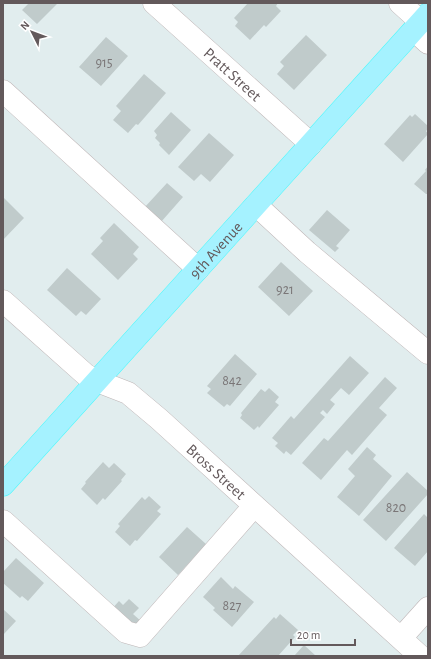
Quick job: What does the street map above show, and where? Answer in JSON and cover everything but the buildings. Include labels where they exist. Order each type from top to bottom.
[{"type":"main road","name":"9th Avenue","points":[[3,485],[311,144],[423,27]]},
{"type":"street","name":"Pratt Street","points":[[154,3],[311,144]]},
{"type":"street","points":[[400,3],[423,27]]},
{"type":"street","points":[[3,91],[198,269]]},
{"type":"street","points":[[256,205],[307,252],[428,353]]},
{"type":"street","name":"Bross Street","points":[[3,301],[86,375],[128,393],[420,656]]},
{"type":"street","points":[[3,520],[126,632],[140,636],[254,506]]},
{"type":"street","points":[[401,638],[428,608]]}]
